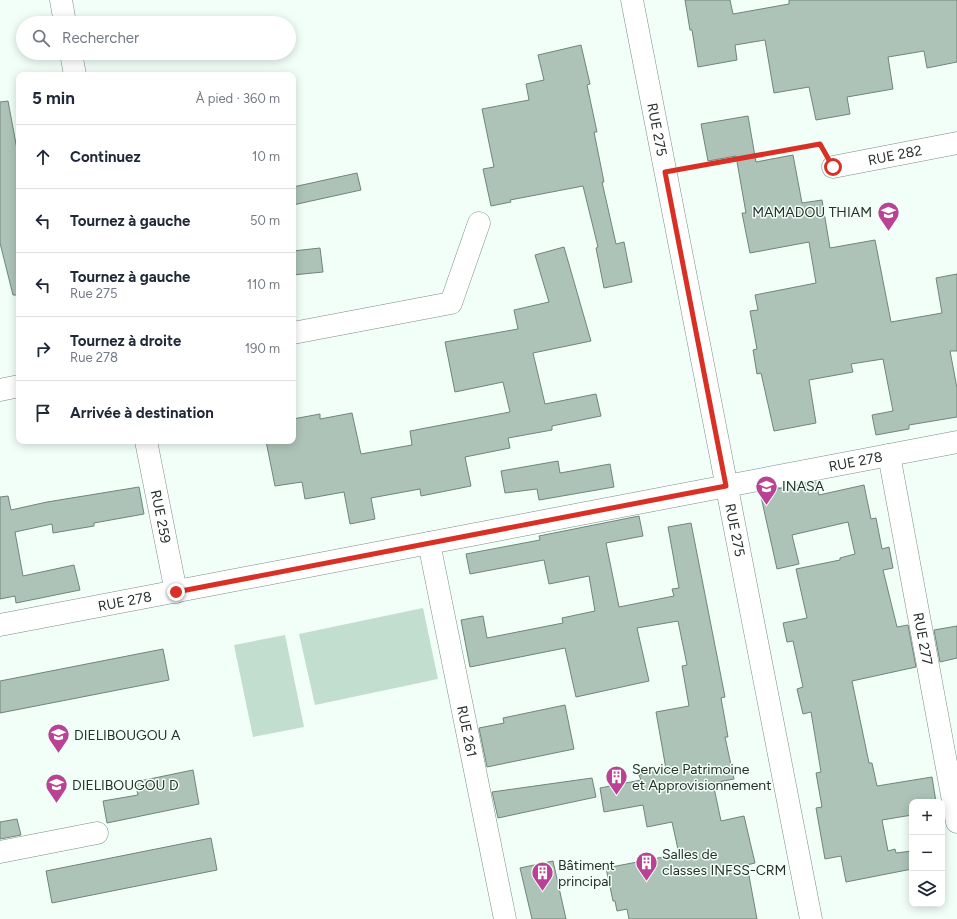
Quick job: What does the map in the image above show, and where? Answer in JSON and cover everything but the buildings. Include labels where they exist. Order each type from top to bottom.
[{"type":"street","points":[[60,0],[63,16]]},
{"type":"street","name":"RUE 275","points":[[632,0],[811,919]]},
{"type":"street","points":[[72,60],[74,72]]},
{"type":"street","name":"RUE 282","points":[[833,167],[957,143]]},
{"type":"street","points":[[296,332],[452,303],[479,223]]},
{"type":"street","points":[[0,390],[16,387]]},
{"type":"street","name":"RUE 278","points":[[0,625],[957,442]]},
{"type":"street","name":"RUE 259","points":[[147,444],[176,592]]},
{"type":"street","name":"RUE 277","points":[[890,455],[957,822]]},
{"type":"street","name":"RUE 261","points":[[429,543],[505,919]]},
{"type":"street","points":[[0,852],[98,833]]},
{"type":"path","points":[[665,172],[820,144],[833,167]]},
{"type":"green space","points":[[423,608],[438,679],[315,705],[299,634]]},
{"type":"green space","points":[[285,635],[304,727],[253,737],[234,645]]},
{"type":"place","name":"MAMADOU THIAM","points":[[888,232]]},
{"type":"place","name":"INASA","points":[[767,506]]},
{"type":"place","name":"DIELIBOUGOU A","points":[[58,754]]},
{"type":"place","name":"Service Patrimoine et Approvisionnement","points":[[616,796]]},
{"type":"place","name":"DIELIBOUGOU D","points":[[57,804]]},
{"type":"place","name":"Salles de classes INFSS-CRM","points":[[646,882]]},
{"type":"place","name":"Bâtiment principal","points":[[543,892]]},
{"type":"route","points":[[176,592],[726,486],[665,172],[820,144],[833,167]]}]
